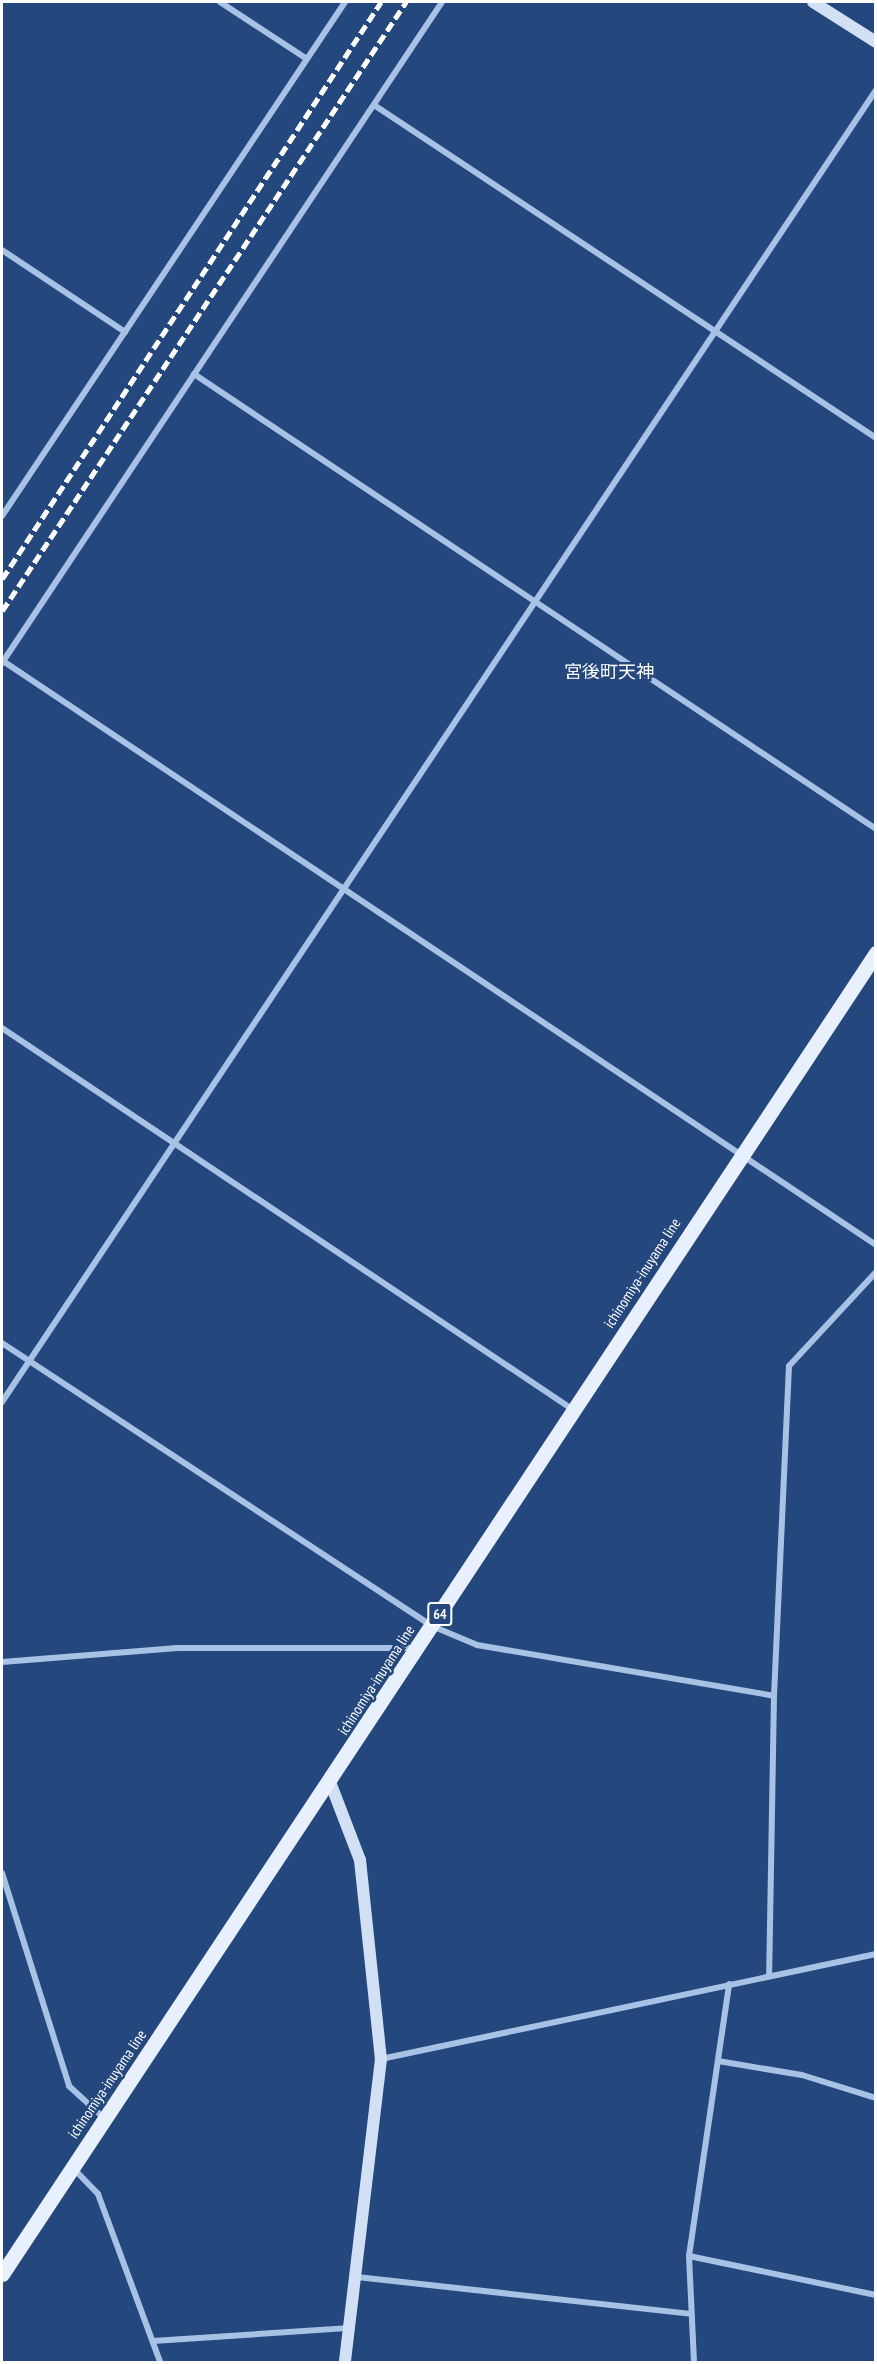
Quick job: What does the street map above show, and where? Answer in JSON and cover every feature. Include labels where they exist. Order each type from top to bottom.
[{"type":"main road","name":"ichinomiya-inuyama line","points":[[2,2274],[330,1782],[573,1409],[876,953]]},
{"type":"street","points":[[220,2],[307,59]]},
{"type":"street","points":[[2,516],[345,2]]},
{"type":"street","points":[[442,2],[2,662],[876,1245]]},
{"type":"street","points":[[813,2],[876,42]]},
{"type":"street","points":[[2,1402],[876,90]]},
{"type":"street","points":[[374,105],[876,438]]},
{"type":"street","points":[[2,250],[125,332]]},
{"type":"street","points":[[194,374],[876,829]]},
{"type":"street","points":[[2,1028],[573,1409]]},
{"type":"street","points":[[769,1976],[774,1696],[789,1366],[876,1272]]},
{"type":"street","points":[[2,1343],[432,1626],[477,1645],[774,1696]]},
{"type":"street","points":[[2,1662],[177,1648],[418,1648]]},
{"type":"street","points":[[330,1782],[360,1860],[381,2059],[351,2328],[345,2362]]},
{"type":"street","points":[[2,1873],[69,2086],[105,2119]]},
{"type":"street","points":[[381,2059],[876,1954]]},
{"type":"street","points":[[694,2362],[688,2256],[729,1984]]},
{"type":"street","points":[[718,2061],[802,2075],[876,2098]]},
{"type":"street","points":[[72,2168],[98,2194],[160,2362]]},
{"type":"street","points":[[688,2256],[876,2295]]},
{"type":"street","points":[[357,2277],[691,2314]]},
{"type":"street","points":[[153,2341],[351,2328]]},
{"type":"railway","points":[[2,579],[381,2]]},
{"type":"railway","points":[[2,611],[406,2]]},
{"type":"district","name":"宮後町天神","points":[[609,672]]}]
